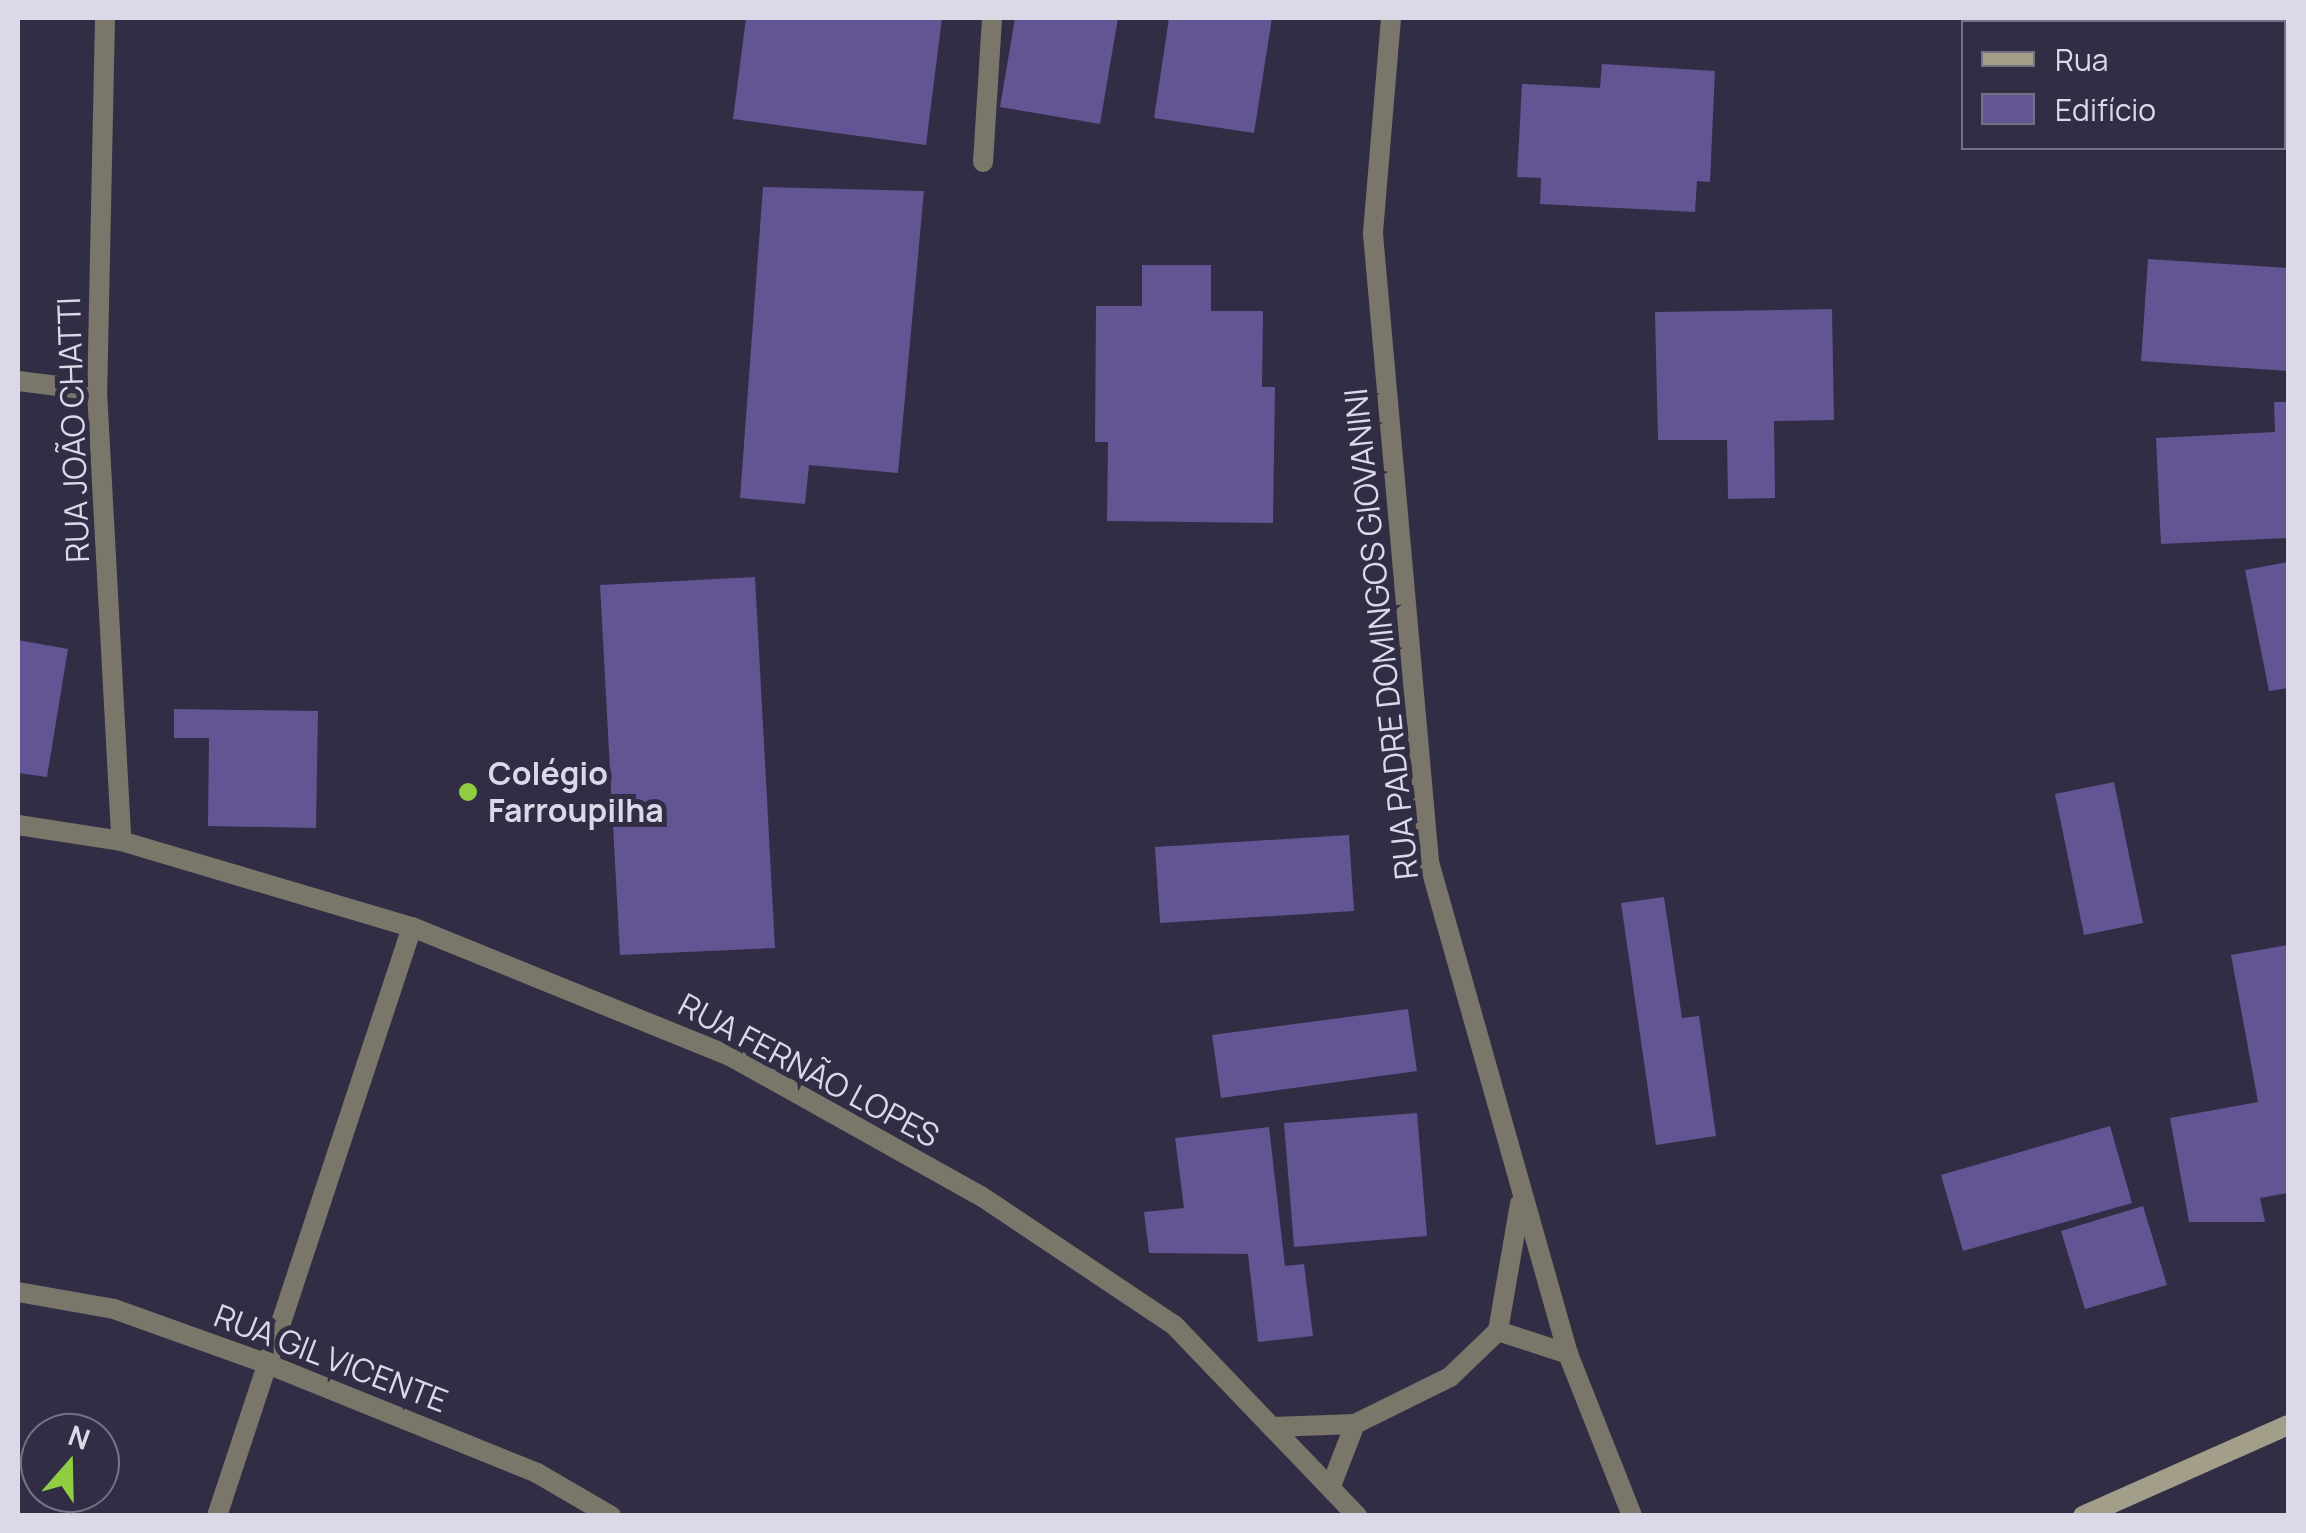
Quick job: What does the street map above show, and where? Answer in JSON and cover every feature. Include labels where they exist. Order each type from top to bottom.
[{"type":"main road","points":[[2084,1516],[2288,1425]]},
{"type":"street","name":"RUA JOÃO CHATTI","points":[[105,18],[98,391],[121,841]]},
{"type":"street","points":[[983,162],[992,18]]},
{"type":"street","name":"RUA PADRE DOMINGOS GIOVANINI","points":[[1391,18],[1373,234],[1429,862],[1568,1354],[1632,1516]]},
{"type":"street","points":[[18,381],[98,391]]},
{"type":"street","name":"RUA FERNÃO LOPES","points":[[18,825],[121,841],[412,927],[730,1056],[981,1196],[1174,1325],[1357,1516]]},
{"type":"street","points":[[217,1516],[412,927]]},
{"type":"street","points":[[1273,1427],[1355,1424],[1450,1378],[1498,1331],[1521,1198]]},
{"type":"street","name":"RUA GIL VICENTE","points":[[18,1292],[114,1309],[266,1363],[537,1473],[610,1516]]},
{"type":"street","points":[[1498,1331],[1568,1354]]},
{"type":"street","points":[[1331,1486],[1355,1424]]},
{"type":"building","points":[[746,18],[942,18],[926,145],[733,119]]},
{"type":"building","points":[[1015,18],[1118,18],[1100,124],[1000,107]]},
{"type":"building","points":[[1169,18],[1272,18],[1254,133],[1154,118]]},
{"type":"building","points":[[1602,64],[1715,71],[1710,182],[1697,181],[1695,212],[1540,204],[1541,178],[1517,177],[1522,84],[1600,88]]},
{"type":"building","points":[[763,187],[924,191],[898,473],[809,465],[805,504],[740,498]]},
{"type":"building","points":[[2148,259],[2288,268],[2288,371],[2141,361]]},
{"type":"building","points":[[1142,265],[1211,265],[1211,311],[1263,311],[1262,387],[1275,387],[1273,523],[1107,521],[1108,442],[1095,442],[1096,306],[1142,306]]},
{"type":"building","points":[[1832,309],[1834,420],[1774,421],[1775,498],[1728,499],[1727,440],[1658,440],[1655,312]]},
{"type":"building","points":[[2274,402],[2288,402],[2288,538],[2161,544],[2156,438],[2275,432]]},
{"type":"building","points":[[2288,562],[2288,688],[2269,691],[2245,570]]},
{"type":"building","points":[[755,577],[775,948],[620,955],[600,585]]},
{"type":"building","points":[[18,640],[68,649],[47,777],[18,773]]},
{"type":"building","points":[[174,709],[318,711],[316,828],[208,826],[209,738],[174,738]]},
{"type":"building","points":[[2114,782],[2143,923],[2084,935],[2055,794]]},
{"type":"building","points":[[1349,835],[1354,911],[1160,923],[1155,847]]},
{"type":"building","points":[[1664,897],[1682,1018],[1699,1016],[1716,1136],[1656,1145],[1621,903]]},
{"type":"building","points":[[2288,945],[2288,1193],[2260,1198],[2265,1222],[2189,1222],[2170,1118],[2258,1102],[2231,955]]},
{"type":"building","points":[[1408,1009],[1417,1071],[1221,1098],[1212,1035]]},
{"type":"building","points":[[1417,1113],[1427,1236],[1294,1247],[1284,1123]]},
{"type":"building","points":[[2110,1126],[2132,1203],[1963,1251],[1941,1175]]},
{"type":"building","points":[[1269,1127],[1285,1266],[1304,1264],[1313,1336],[1258,1342],[1248,1254],[1149,1253],[1144,1212],[1184,1208],[1175,1138]]},
{"type":"building","points":[[2143,1206],[2167,1285],[2085,1309],[2061,1231]]},
{"type":"place","name":"Colégio Farroupilha","points":[[468,792]]}]
